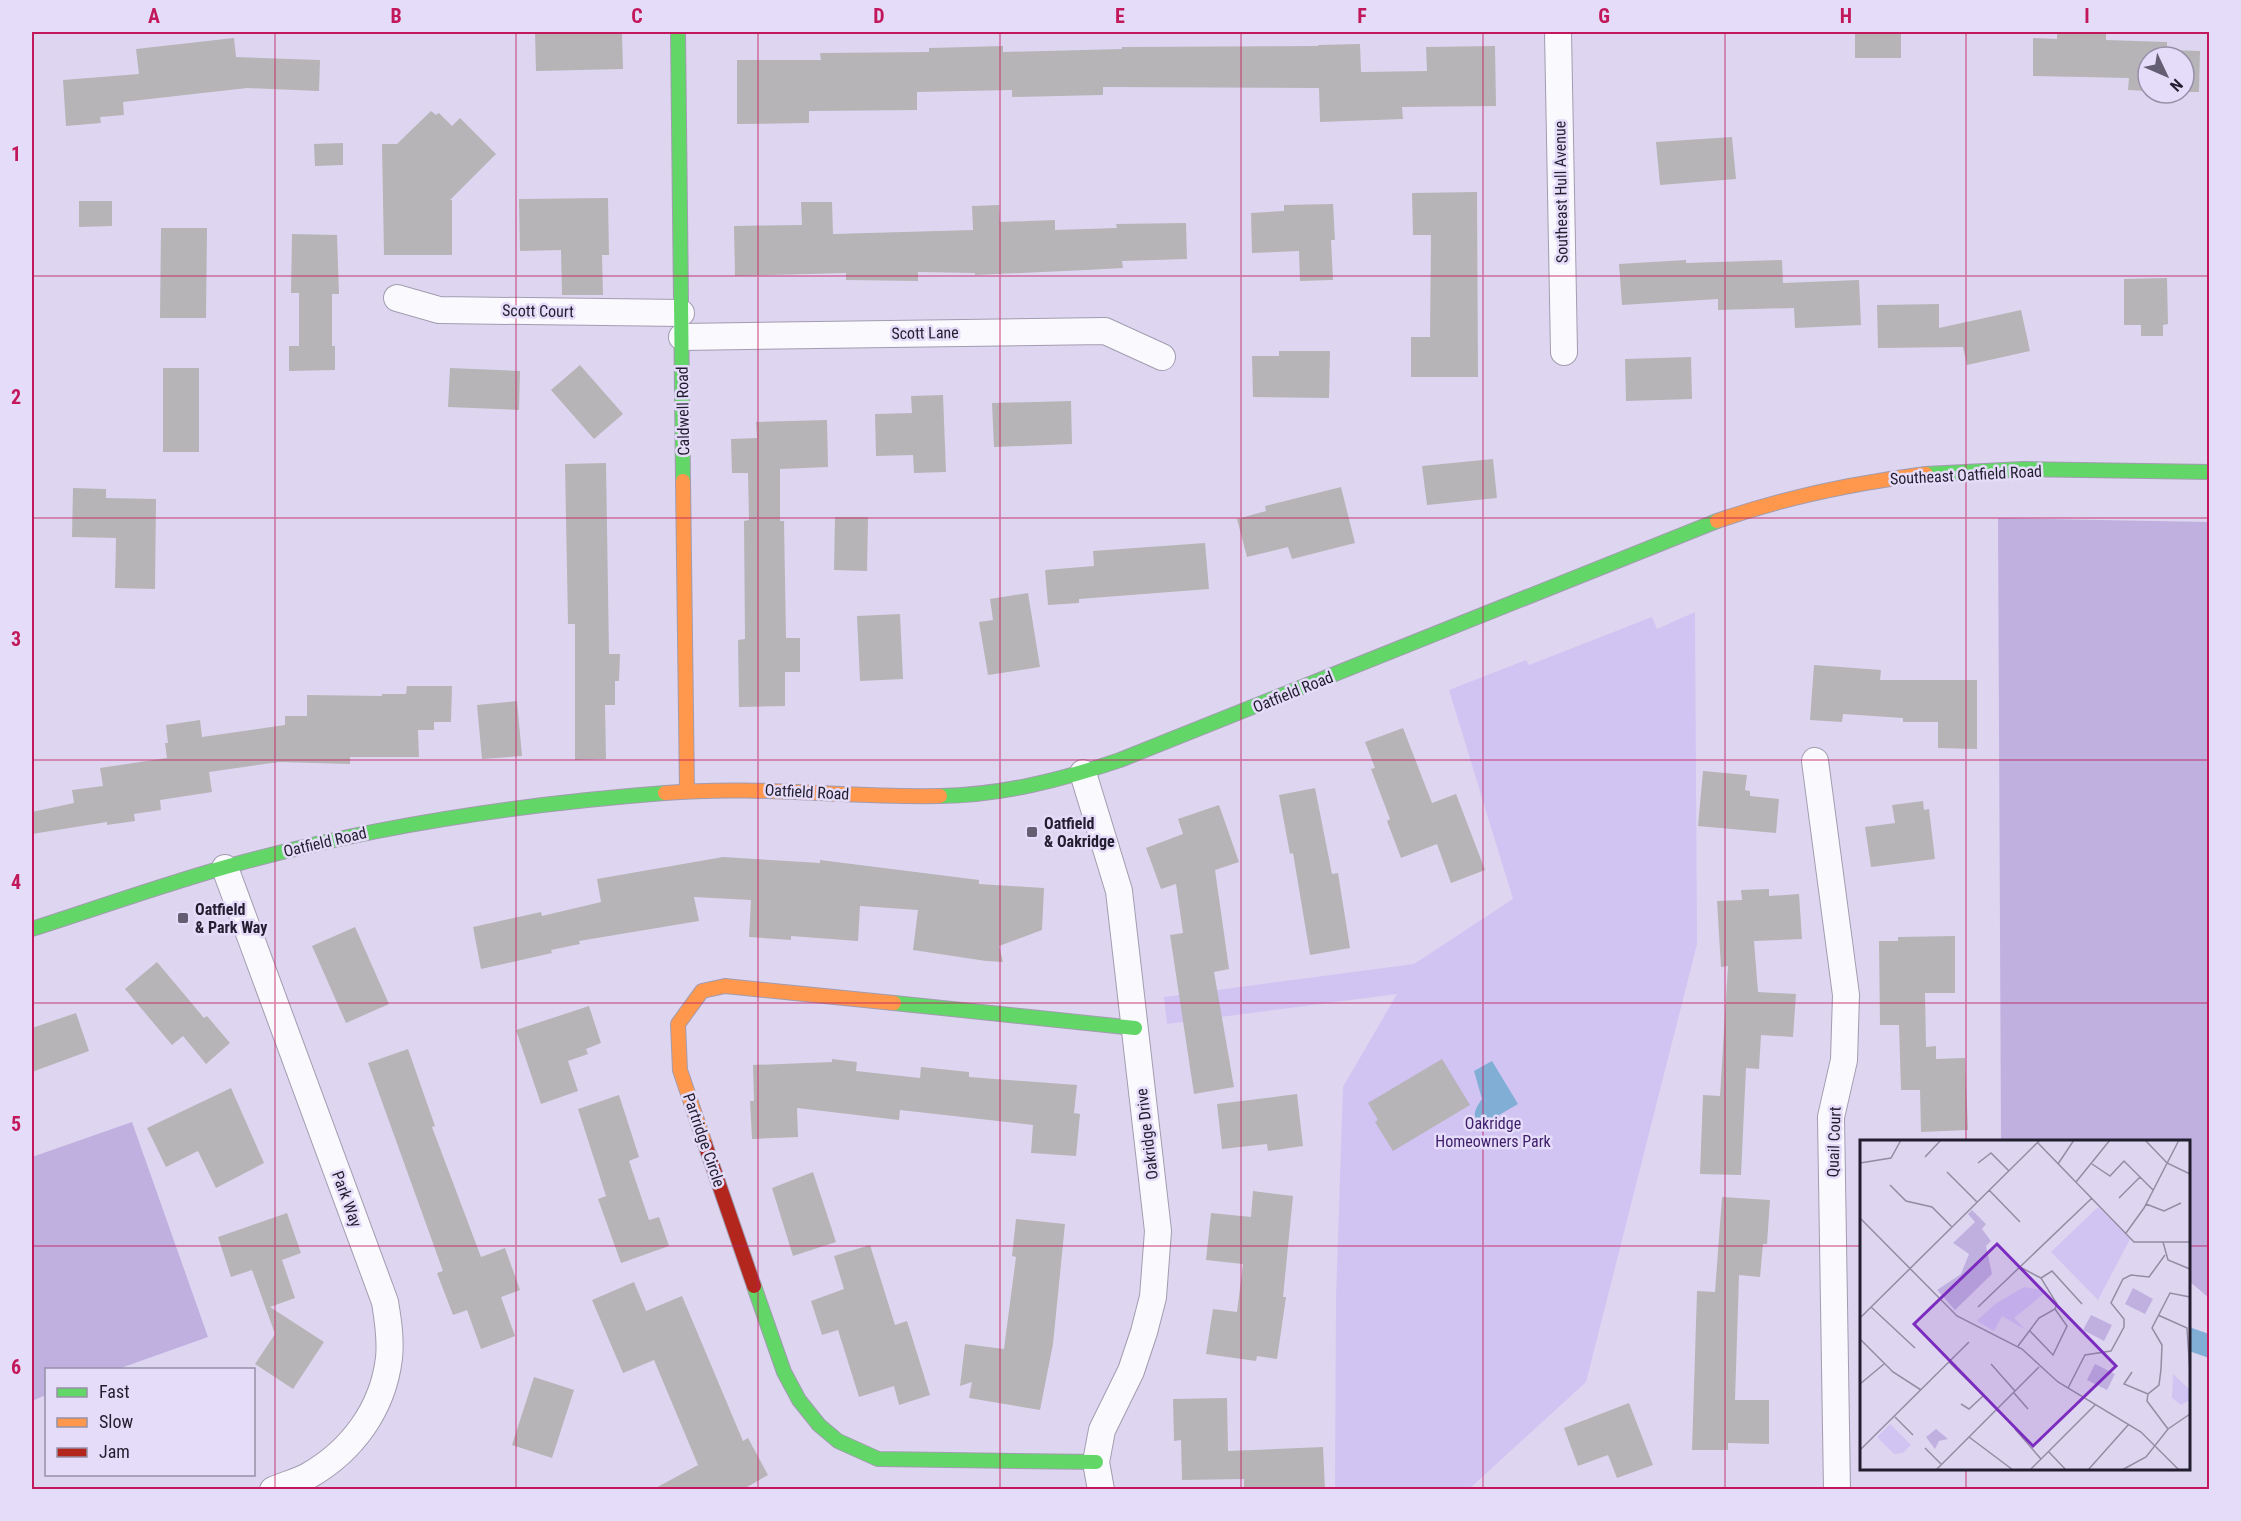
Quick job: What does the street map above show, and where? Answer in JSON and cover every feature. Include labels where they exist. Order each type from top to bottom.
[{"type":"main road","name":"Caldwell Road","points":[[678,32],[687,791]]},
{"type":"main road","name":"Southeast Oatfield Road","points":[[1560,583],[1741,513],[1839,486],[1920,474],[1994,471],[2210,472]]},
{"type":"main road","name":"Oatfield Road","points":[[32,929],[270,855],[376,830],[489,812],[687,791],[765,789],[898,796],[953,796],[1014,790],[1083,773],[1255,707],[1560,583]]},
{"type":"main road","name":"Partridge Circle","points":[[1096,1462],[878,1459],[838,1441],[819,1425],[799,1400],[784,1372],[680,1070],[678,1024],[702,991],[725,986],[1135,1028]]},
{"type":"street","name":"Southeast Hull Avenue","points":[[1558,32],[1564,352]]},
{"type":"street","name":"Scott Court","points":[[397,298],[439,310],[682,325]]},
{"type":"street","name":"Scott Lane","points":[[682,325],[1105,331],[1162,357]]},
{"type":"street","name":"Quail Court","points":[[1815,761],[1846,995],[1844,1060],[1831,1116],[1837,1490]]},
{"type":"street","name":"Oakridge Drive","points":[[1083,773],[1119,891],[1158,1232],[1153,1297],[1144,1332],[1131,1371],[1102,1430],[1096,1462],[1101,1490]]},
{"type":"street","name":"Park Way","points":[[225,868],[385,1302],[389,1331],[389,1357],[383,1386],[373,1411],[356,1437],[335,1458],[306,1477],[273,1490]]},
{"type":"green space","name":"Oakridge Homeowners Park","points":[[1695,612],[1697,944],[1586,1382],[1469,1489],[1335,1489],[1336,1297],[1343,1087],[1397,994],[1167,1024],[1164,997],[1414,964],[1513,899],[1449,690],[1526,660],[1529,665],[1652,617],[1657,629]]},
{"type":"shaded area","points":[[1998,518],[2209,522],[2209,1298],[2190,1282],[2190,1140],[2001,1140]]},
{"type":"shaded area","points":[[132,1122],[208,1337],[121,1368],[45,1368],[45,1395],[32,1401],[32,1157]]},
{"type":"water","points":[[1492,1061],[1518,1104],[1485,1123],[1475,1116],[1482,1099],[1474,1071]]},
{"type":"water","points":[[2190,1327],[2209,1334],[2209,1358],[2190,1351]]},
{"type":"building","points":[[535,32],[622,32],[623,69],[536,71]]},
{"type":"building","points":[[1855,32],[1901,32],[1901,58],[1855,58]]},
{"type":"building","points":[[2057,32],[2106,32],[2106,40],[2167,42],[2167,45],[2136,45],[2136,90],[2128,90],[2129,78],[2033,76],[2033,38],[2057,39]]},
{"type":"building","points":[[234,38],[236,57],[320,60],[319,91],[247,88],[123,102],[124,115],[100,117],[101,123],[66,126],[63,80],[139,74],[136,49]]},
{"type":"building","points":[[1360,44],[1361,72],[1427,71],[1426,47],[1495,46],[1496,106],[1402,107],[1403,119],[1320,122],[1319,88],[1103,87],[1103,95],[1012,97],[1012,90],[917,92],[917,110],[809,111],[809,123],[737,124],[737,60],[821,60],[820,53],[929,52],[929,48],[1003,46],[1003,52],[1122,49],[1122,47]]},
{"type":"building","points":[[2196,51],[2200,51],[2199,92],[2196,92]]},
{"type":"building","points":[[431,111],[436,115],[439,113],[452,126],[460,118],[496,154],[450,200],[452,200],[452,255],[384,255],[382,144],[397,144]]},
{"type":"building","points":[[1732,137],[1736,179],[1660,185],[1656,142]]},
{"type":"building","points":[[343,143],[343,165],[315,166],[314,144]]},
{"type":"building","points":[[1477,192],[1478,377],[1411,377],[1411,337],[1430,337],[1431,235],[1413,235],[1412,193]]},
{"type":"building","points":[[608,198],[609,255],[602,255],[603,295],[562,295],[561,250],[520,251],[519,199]]},
{"type":"building","points":[[79,201],[112,201],[112,226],[79,227]]},
{"type":"building","points":[[801,202],[832,202],[833,234],[973,230],[972,206],[999,205],[1000,222],[1055,220],[1055,230],[1117,228],[1116,224],[1186,223],[1187,259],[1122,261],[1123,268],[1086,270],[975,275],[975,273],[918,272],[918,281],[846,280],[846,273],[735,276],[734,226],[802,225]]},
{"type":"building","points":[[1333,204],[1335,240],[1331,240],[1333,280],[1300,281],[1299,251],[1252,253],[1251,213],[1284,211],[1284,205]]},
{"type":"building","points":[[161,228],[207,228],[206,318],[160,318]]},
{"type":"building","points":[[292,234],[337,235],[339,294],[332,294],[332,346],[335,346],[335,370],[289,371],[289,346],[299,346],[299,293],[291,293]]},
{"type":"building","points":[[1686,260],[1686,263],[1782,260],[1783,283],[1859,280],[1861,325],[1795,328],[1794,308],[1718,310],[1718,299],[1622,305],[1619,264]]},
{"type":"building","points":[[2167,278],[2168,324],[2163,325],[2163,336],[2141,336],[2141,325],[2124,325],[2124,279]]},
{"type":"building","points":[[1939,304],[1939,328],[2021,310],[2030,351],[1967,365],[1963,347],[1878,348],[1877,305]]},
{"type":"building","points":[[1279,351],[1330,351],[1329,398],[1253,397],[1252,356],[1279,356]]},
{"type":"building","points":[[1691,357],[1692,399],[1626,401],[1625,359]]},
{"type":"building","points":[[580,365],[623,414],[594,439],[551,390]]},
{"type":"building","points":[[163,368],[199,368],[199,452],[163,452]]},
{"type":"building","points":[[450,368],[520,371],[519,410],[448,407]]},
{"type":"building","points":[[943,395],[946,472],[914,473],[913,455],[876,456],[875,414],[912,413],[911,396]]},
{"type":"building","points":[[1071,401],[1072,444],[994,447],[992,403]]},
{"type":"building","points":[[827,420],[828,467],[780,469],[780,521],[784,521],[786,638],[800,638],[800,672],[785,672],[785,706],[739,707],[738,640],[745,639],[744,521],[749,520],[748,473],[732,473],[731,439],[757,438],[756,422]]},
{"type":"building","points":[[1493,459],[1497,498],[1427,505],[1422,466]]},
{"type":"building","points":[[606,463],[609,654],[620,654],[619,681],[615,681],[615,705],[605,705],[606,759],[575,760],[575,624],[568,624],[565,464]]},
{"type":"building","points":[[1341,487],[1355,543],[1292,559],[1288,547],[1247,557],[1237,519],[1266,511],[1265,506]]},
{"type":"building","points":[[73,488],[106,489],[106,498],[156,499],[155,589],[115,588],[116,538],[72,537]]},
{"type":"building","points":[[835,517],[868,517],[867,571],[834,570]]},
{"type":"building","points":[[1205,543],[1209,589],[1079,599],[1079,603],[1048,605],[1045,570],[1094,566],[1093,551]]},
{"type":"building","points":[[1028,593],[1040,667],[988,675],[979,622],[993,620],[990,599]]},
{"type":"building","points":[[900,614],[903,679],[860,681],[857,616]]},
{"type":"building","points":[[1814,665],[1881,670],[1880,680],[1977,680],[1977,749],[1938,748],[1938,722],[1903,722],[1903,718],[1843,714],[1842,722],[1810,720]]},
{"type":"building","points":[[407,686],[452,686],[451,722],[434,722],[434,730],[418,730],[419,757],[350,757],[350,764],[279,762],[209,772],[212,792],[160,800],[161,810],[134,814],[135,821],[107,825],[107,822],[32,834],[32,812],[74,803],[72,790],[103,786],[100,768],[167,758],[166,725],[200,720],[202,737],[285,725],[285,716],[307,716],[307,695],[406,694]]},
{"type":"building","points":[[517,701],[522,756],[482,759],[477,705]]},
{"type":"building","points":[[1403,728],[1432,803],[1456,794],[1485,870],[1451,883],[1437,844],[1401,858],[1387,821],[1390,819],[1371,769],[1375,768],[1365,742]]},
{"type":"building","points":[[1703,771],[1747,775],[1745,790],[1750,791],[1750,796],[1779,799],[1776,833],[1698,826]]},
{"type":"building","points":[[1315,788],[1332,874],[1338,873],[1350,948],[1310,955],[1293,853],[1290,854],[1279,795]]},
{"type":"building","points":[[1923,801],[1924,810],[1929,809],[1935,859],[1871,867],[1865,827],[1895,823],[1892,805]]},
{"type":"building","points":[[1219,805],[1239,862],[1215,870],[1229,969],[1214,972],[1234,1087],[1194,1094],[1170,935],[1183,933],[1176,884],[1161,889],[1146,848],[1183,834],[1178,819]]},
{"type":"building","points":[[723,857],[820,863],[820,860],[979,880],[979,884],[1044,888],[1042,930],[999,946],[1003,962],[986,961],[913,950],[918,910],[860,906],[858,941],[791,936],[791,940],[749,937],[751,900],[694,897],[699,921],[579,941],[580,944],[551,950],[552,953],[481,969],[473,927],[541,912],[542,916],[601,902],[597,879]]},
{"type":"building","points":[[1769,889],[1769,896],[1799,894],[1802,939],[1754,941],[1758,992],[1796,994],[1793,1037],[1761,1035],[1759,1069],[1746,1068],[1741,1175],[1700,1174],[1703,1095],[1720,1096],[1728,966],[1721,967],[1717,901],[1742,900],[1741,890]]},
{"type":"building","points":[[355,927],[389,1004],[346,1023],[312,946]]},
{"type":"building","points":[[1955,936],[1955,993],[1925,993],[1926,1047],[1936,1046],[1936,1059],[1965,1058],[1968,1130],[1921,1132],[1920,1090],[1901,1090],[1899,1025],[1880,1025],[1879,941],[1898,941],[1898,937]]},
{"type":"building","points":[[157,962],[204,1018],[207,1016],[230,1043],[206,1064],[183,1036],[172,1045],[125,989]]},
{"type":"building","points":[[589,1006],[601,1043],[586,1049],[588,1054],[568,1061],[578,1091],[541,1104],[516,1030]]},
{"type":"building","points":[[76,1013],[89,1051],[32,1072],[32,1028]]},
{"type":"building","points":[[408,1049],[435,1126],[432,1127],[481,1257],[505,1248],[520,1290],[501,1297],[515,1336],[481,1349],[467,1310],[453,1315],[437,1273],[443,1271],[368,1063]]},
{"type":"building","points":[[832,1059],[857,1062],[856,1071],[920,1078],[921,1067],[969,1072],[969,1077],[1077,1085],[1074,1113],[1080,1114],[1076,1156],[1031,1153],[1033,1125],[900,1110],[899,1120],[797,1108],[798,1137],[752,1139],[750,1101],[754,1101],[753,1065],[832,1062]]},
{"type":"building","points":[[1442,1059],[1470,1105],[1393,1151],[1375,1122],[1378,1120],[1368,1103]]},
{"type":"building","points":[[231,1088],[264,1163],[216,1188],[198,1151],[166,1167],[147,1128]]},
{"type":"building","points":[[1297,1094],[1303,1146],[1268,1151],[1267,1144],[1222,1149],[1217,1104]]},
{"type":"building","points":[[619,1095],[639,1157],[629,1161],[649,1220],[659,1217],[669,1246],[621,1263],[598,1199],[606,1196],[578,1109]]},
{"type":"building","points":[[813,1172],[836,1242],[793,1256],[772,1188]]},
{"type":"building","points":[[1253,1191],[1293,1196],[1283,1297],[1286,1297],[1277,1359],[1257,1356],[1256,1361],[1206,1354],[1213,1309],[1237,1312],[1243,1264],[1206,1260],[1211,1213],[1251,1217]]},
{"type":"building","points":[[1722,1197],[1770,1200],[1767,1244],[1763,1244],[1760,1277],[1739,1275],[1735,1400],[1769,1400],[1769,1444],[1728,1443],[1728,1450],[1692,1450],[1697,1291],[1715,1292]]},
{"type":"building","points":[[287,1213],[301,1253],[282,1260],[295,1298],[270,1307],[324,1342],[293,1389],[255,1364],[275,1334],[252,1270],[231,1277],[218,1237]]},
{"type":"building","points":[[1016,1219],[1065,1224],[1053,1344],[1040,1410],[969,1398],[972,1382],[960,1386],[965,1344],[1004,1349],[1016,1257],[1012,1256]]},
{"type":"building","points":[[870,1245],[895,1325],[907,1321],[930,1395],[899,1405],[894,1386],[859,1397],[838,1330],[822,1335],[811,1301],[844,1289],[834,1256]]},
{"type":"building","points":[[634,1282],[646,1311],[682,1296],[743,1441],[748,1438],[768,1475],[742,1490],[652,1490],[698,1465],[654,1360],[623,1373],[592,1300]]},
{"type":"building","points":[[534,1377],[574,1390],[552,1458],[512,1445]]},
{"type":"building","points":[[1227,1398],[1228,1451],[1323,1447],[1325,1490],[1244,1490],[1244,1479],[1182,1480],[1181,1440],[1174,1441],[1173,1399]]},
{"type":"building","points":[[1629,1403],[1653,1465],[1617,1478],[1608,1455],[1578,1466],[1564,1428]]},
{"type":"traffic: fast","points":[[678,32],[683,481]]},
{"type":"traffic: fast","points":[[1926,474],[2023,469],[2210,472]]},
{"type":"traffic: fast","points":[[940,796],[986,793],[1031,785],[1120,760],[1717,521]]},
{"type":"traffic: fast","points":[[32,929],[214,870],[345,838],[504,810],[665,793]]},
{"type":"traffic: fast","points":[[894,1003],[1135,1028]]},
{"type":"traffic: fast","points":[[754,1286],[784,1372],[799,1400],[819,1425],[838,1441],[878,1459],[1096,1462]]},
{"type":"traffic: slow","points":[[1717,521],[1820,492],[1926,474]]},
{"type":"traffic: slow","points":[[683,481],[687,791]]},
{"type":"traffic: slow","points":[[665,793],[734,790],[940,796]]},
{"type":"traffic: slow","points":[[705,1144],[680,1070],[678,1024],[702,991],[725,986],[894,1003]]},
{"type":"traffic: jam","points":[[705,1144],[754,1286]]},
{"type":"place","name":"Oatfield & Oakridge","points":[[1032,832]]},
{"type":"place","name":"Oatfield & Park Way","points":[[183,918]]}]
